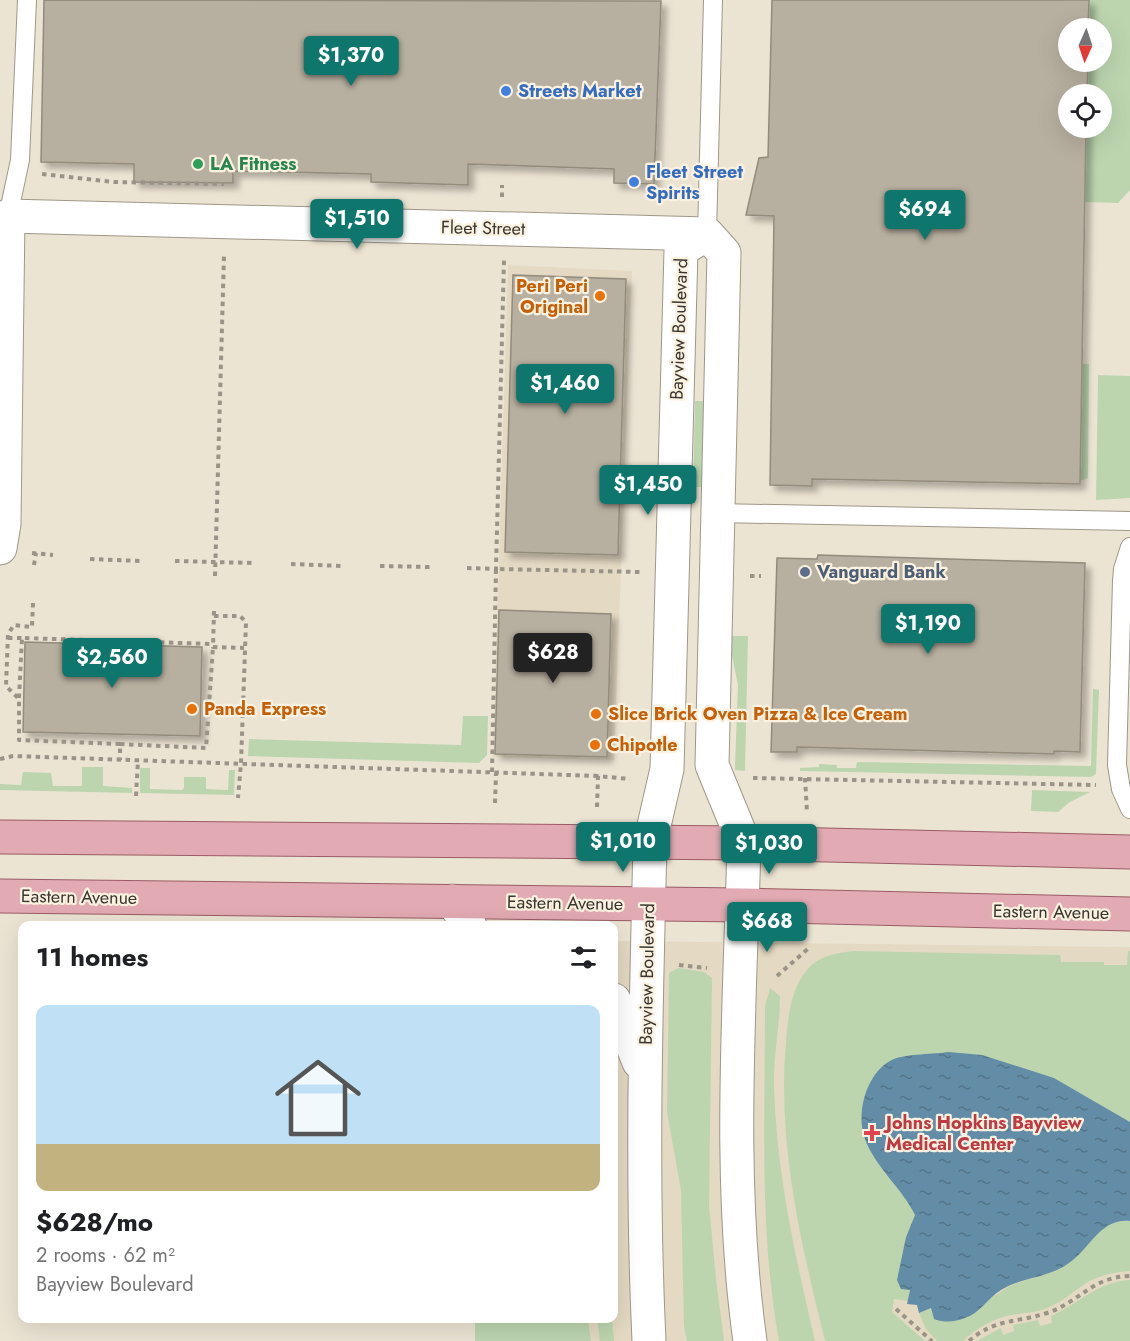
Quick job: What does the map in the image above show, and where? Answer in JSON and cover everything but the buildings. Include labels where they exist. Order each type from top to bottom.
[{"type":"main road","points":[[0,837],[744,843],[1130,852]]},
{"type":"main road","name":"Eastern Avenue","points":[[0,896],[459,918],[648,904],[1130,914]]},
{"type":"street","name":"Fleet Street","points":[[8,216],[707,234]]},
{"type":"street","points":[[8,216],[4,524],[14,550]]},
{"type":"street","points":[[707,234],[724,253],[712,765],[744,843],[737,1140],[739,1243],[750,1341]]},
{"type":"street","name":"Bayview Boulevard","points":[[650,1341],[645,1260],[644,1074],[650,843],[667,769],[681,250],[707,234]]},
{"type":"street","points":[[618,1010],[644,1074]]},
{"type":"lane","points":[[8,216],[20,160],[27,0]]},
{"type":"lane","points":[[707,234],[713,0]]},
{"type":"lane","points":[[717,513],[1130,521]]},
{"type":"lane","points":[[1130,546],[1122,581],[1117,765],[1121,789],[1130,809]]},
{"type":"path","points":[[40,174],[114,182],[224,184]]},
{"type":"path","points":[[215,576],[224,248]]},
{"type":"path","points":[[495,803],[496,569],[504,254]]},
{"type":"path","points":[[14,550],[53,555]]},
{"type":"path","points":[[34,565],[36,553]]},
{"type":"path","points":[[90,559],[140,561]]},
{"type":"path","points":[[176,561],[253,563]]},
{"type":"path","points":[[291,564],[342,566]]},
{"type":"path","points":[[380,566],[431,567]]},
{"type":"path","points":[[467,568],[629,572]]},
{"type":"path","points":[[19,699],[6,686],[8,634],[14,625],[32,627],[33,603]]},
{"type":"path","points":[[22,638],[19,740],[206,748],[214,613],[240,616],[246,622],[238,798]]},
{"type":"path","points":[[8,638],[245,648]]},
{"type":"path","points":[[120,744],[120,760]]},
{"type":"path","points":[[0,759],[12,756],[138,760],[597,776],[637,780]]},
{"type":"path","points":[[136,796],[138,760]]},
{"type":"path","points":[[597,776],[597,807]]},
{"type":"path","points":[[748,780],[756,777],[1104,785]]},
{"type":"path","points":[[805,778],[807,812]]},
{"type":"path","points":[[777,976],[810,947]]},
{"type":"path","points":[[670,964],[711,968]]},
{"type":"path","points":[[969,1341],[978,1333],[1005,1321],[1048,1313],[1067,1304],[1100,1281],[1114,1276],[1130,1275]]},
{"type":"path","points":[[896,1309],[932,1341]]},
{"type":"shaded area","points":[[508,265],[632,271],[614,760],[493,757]]},
{"type":"shaded area","name":"Johns Hopkins Bayview Medical Center","points":[[618,941],[1130,947],[1130,1341],[485,1341],[486,1323],[618,1323]]},
{"type":"green space","points":[[1089,0],[1130,0],[1130,190],[1118,203],[1085,202],[1086,138],[1112,138],[1112,84],[1087,84],[1088,72],[1112,72],[1112,18],[1088,18]]},
{"type":"green space","points":[[1082,364],[1089,364],[1088,478],[1080,481]]},
{"type":"green space","points":[[1098,375],[1130,376],[1130,498],[1096,500]]},
{"type":"green space","points":[[695,401],[709,401],[706,487],[693,487]]},
{"type":"green space","points":[[728,636],[748,636],[745,771],[735,770],[738,685]]},
{"type":"green space","points":[[1093,689],[1099,690],[1096,774],[1091,777],[800,771],[800,768],[819,767],[819,764],[837,765],[837,768],[856,768],[857,762],[1091,766]]},
{"type":"green space","points":[[463,716],[488,716],[487,755],[479,763],[248,756],[249,739],[461,745]]},
{"type":"green space","points":[[82,767],[103,767],[103,786],[132,788],[132,793],[0,790],[0,784],[21,785],[23,772],[51,773],[53,786],[82,786]]},
{"type":"green space","points":[[140,768],[150,768],[150,789],[182,790],[184,777],[206,777],[206,789],[228,790],[229,770],[235,770],[234,795],[140,793]]},
{"type":"green space","points":[[1032,790],[1090,792],[1070,802],[1058,812],[1031,811]]},
{"type":"green space","points":[[853,951],[1060,955],[1061,962],[1104,962],[1104,965],[1127,965],[1128,951],[1130,951],[1130,1122],[1054,1078],[865,1139],[915,1215],[906,1237],[910,1290],[908,1301],[894,1299],[892,1312],[925,1341],[825,1341],[793,1193],[788,1156],[784,1081],[789,1014],[793,995],[801,978],[811,965],[828,956]]},
{"type":"green space","points":[[678,968],[704,972],[712,978],[709,1205],[724,1341],[687,1341],[684,1326],[681,1190],[667,1112],[669,973]]},
{"type":"green space","points":[[770,988],[780,996],[774,1076],[779,1153],[794,1246],[815,1341],[779,1341],[773,1299],[768,1258],[764,1174],[765,1006]]},
{"type":"green space","points":[[1119,1220],[1130,1221],[1130,1271],[1097,1278],[1043,1310],[1011,1315],[992,1321],[963,1341],[937,1341],[926,1329],[919,1313],[931,1308],[993,1297],[1011,1285],[1056,1271],[1071,1262],[1109,1223]]},
{"type":"green space","points":[[1130,1280],[1130,1341],[977,1341],[1001,1328],[1003,1335],[1014,1331],[1013,1325],[1038,1320],[1040,1326],[1052,1323],[1051,1316],[1098,1289]]},
{"type":"green space","points":[[475,1323],[589,1323],[591,1341],[475,1341]]},
{"type":"green space","points":[[598,1323],[612,1323],[614,1341],[600,1341]]},
{"type":"water","points":[[949,1052],[982,1055],[1054,1078],[1130,1122],[1130,1221],[1120,1221],[1103,1229],[1077,1257],[1061,1268],[1001,1290],[970,1316],[946,1321],[934,1319],[931,1308],[919,1313],[917,1305],[907,1304],[910,1290],[901,1289],[897,1280],[906,1237],[915,1215],[869,1149],[862,1129],[862,1117],[870,1082],[885,1065],[894,1059],[906,1056]]},
{"type":"place","name":"Streets Market","points":[[506,91]]},
{"type":"place","name":"LA Fitness","points":[[198,164]]},
{"type":"place","name":"Fleet Street Spirits","points":[[634,182]]},
{"type":"place","name":"Peri Peri Original","points":[[600,296]]},
{"type":"place","name":"Vanguard Bank","points":[[805,572]]},
{"type":"place","name":"Panda Express","points":[[192,709]]},
{"type":"place","name":"Slice Brick Oven Pizza & Ice Cream","points":[[596,714]]},
{"type":"place","name":"Chipotle","points":[[595,745]]},
{"type":"place","name":"Johns Hopkins Bayview Medical Center","points":[[872,1133]]}]
